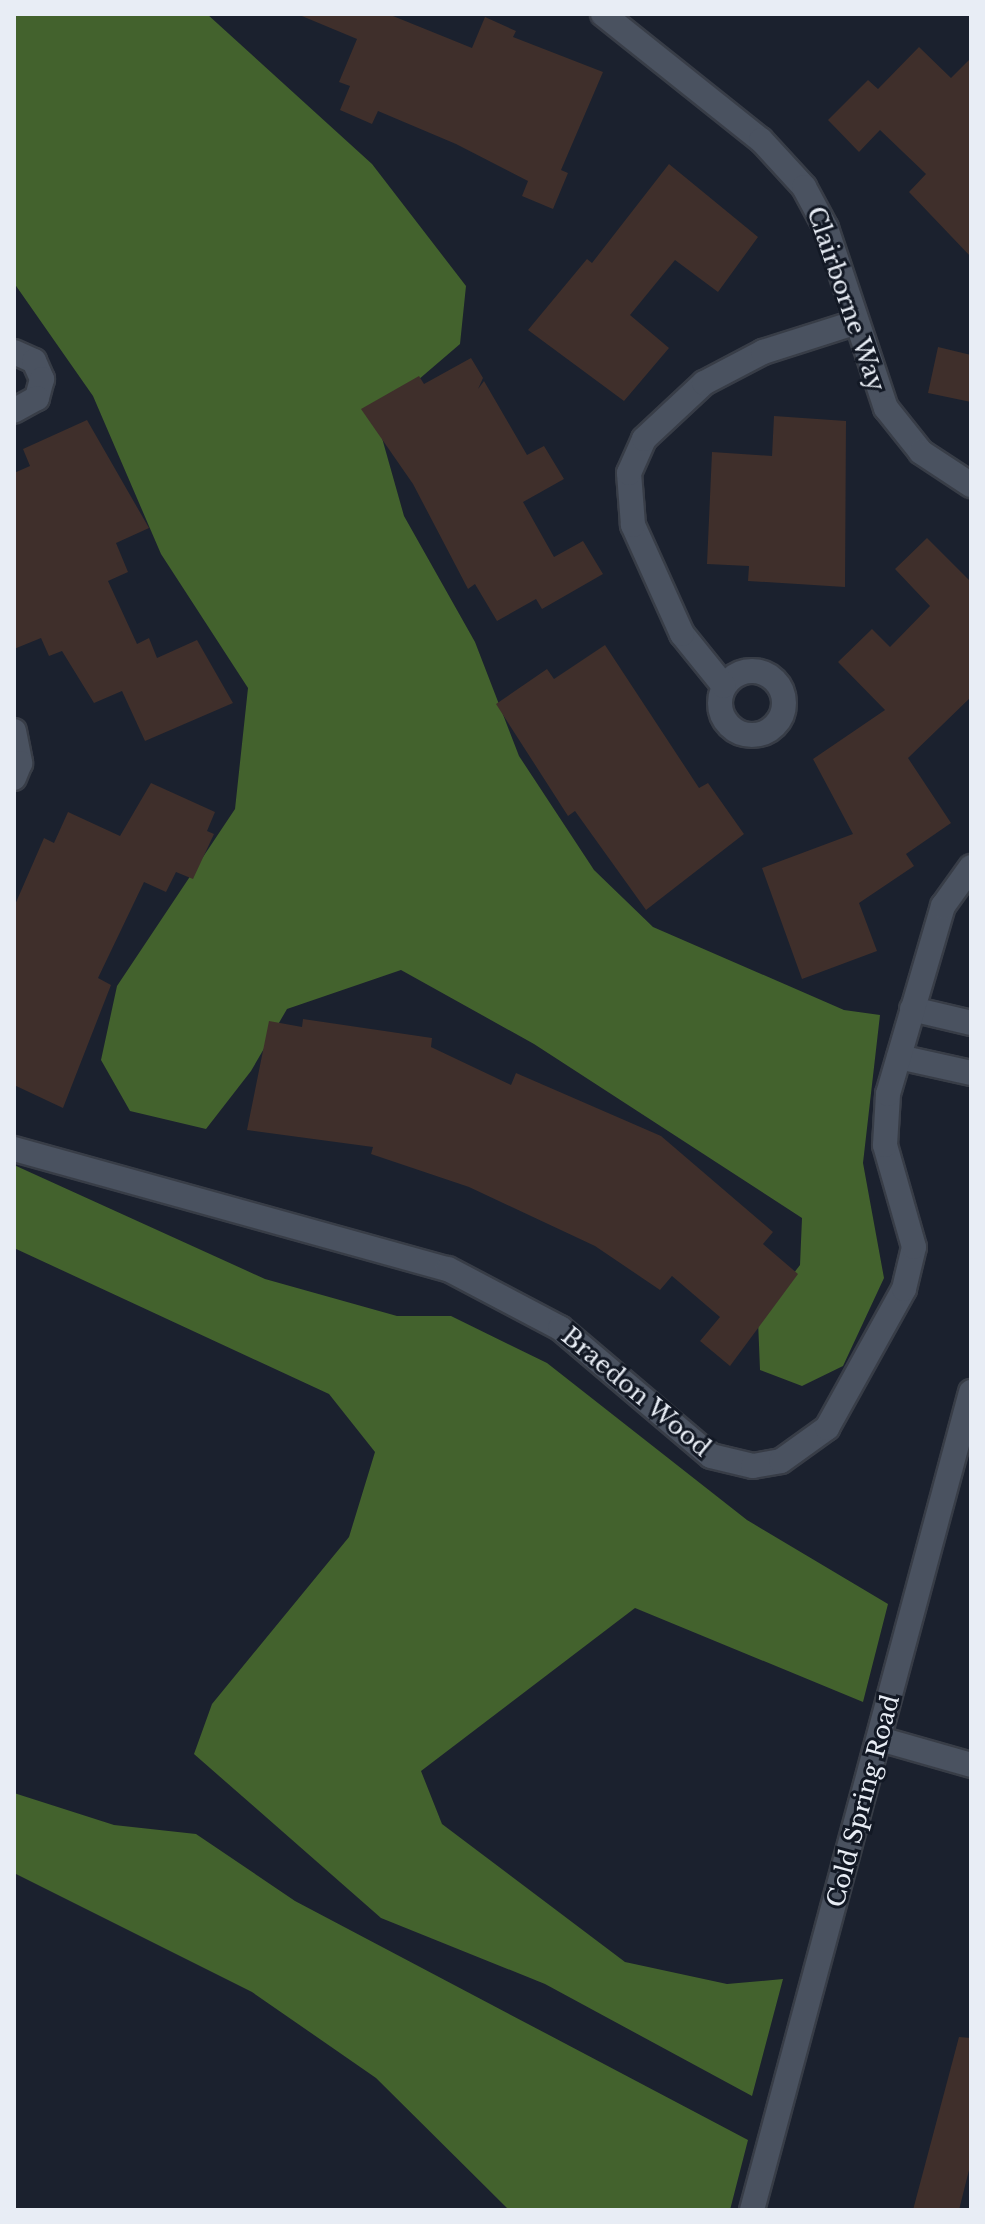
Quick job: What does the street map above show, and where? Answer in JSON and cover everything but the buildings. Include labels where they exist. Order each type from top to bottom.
[{"type":"street","name":"Clairborne Way","points":[[603,14],[761,140],[820,213],[854,323],[898,426],[971,485]]},
{"type":"street","points":[[724,686],[682,634],[633,525],[629,473],[644,439],[704,383],[763,352],[854,323]]},
{"type":"street","points":[[14,352],[34,361],[42,379],[37,398],[14,411]]},
{"type":"street","points":[[14,731],[20,763],[14,778]]},
{"type":"street","points":[[971,867],[943,906],[912,1009],[971,1023]]},
{"type":"street","name":"Braedon Wood","points":[[14,1149],[448,1269],[574,1338],[698,1449],[753,1466],[793,1455],[827,1428],[904,1289],[913,1236],[884,1124],[912,1009]]},
{"type":"street","points":[[899,1057],[971,1073]]},
{"type":"street","name":"Cold Spring Road","points":[[752,2210],[971,1392]]},
{"type":"street","points":[[880,1739],[971,1765]]},
{"type":"green space","points":[[14,14],[207,14],[372,164],[466,286],[460,344],[390,404],[382,438],[404,516],[475,642],[519,756],[594,870],[653,927],[844,1010],[880,1015],[863,1163],[884,1278],[843,1366],[802,1386],[760,1370],[758,1320],[800,1265],[802,1218],[534,1044],[401,970],[287,1009],[251,1071],[206,1129],[130,1111],[101,1060],[117,986],[235,809],[248,688],[161,554],[93,396],[14,283]]},
{"type":"green space","points":[[14,1165],[265,1279],[397,1316],[451,1316],[547,1363],[747,1520],[888,1604],[863,1702],[635,1608],[421,1771],[442,1824],[625,1962],[727,1984],[783,1979],[752,2096],[545,1984],[381,1918],[194,1754],[212,1704],[349,1537],[375,1452],[329,1394],[14,1248]]},
{"type":"green space","points":[[14,1793],[114,1825],[196,1834],[295,1901],[748,2140],[730,2210],[509,2210],[376,2078],[252,1992],[14,1873]]}]
